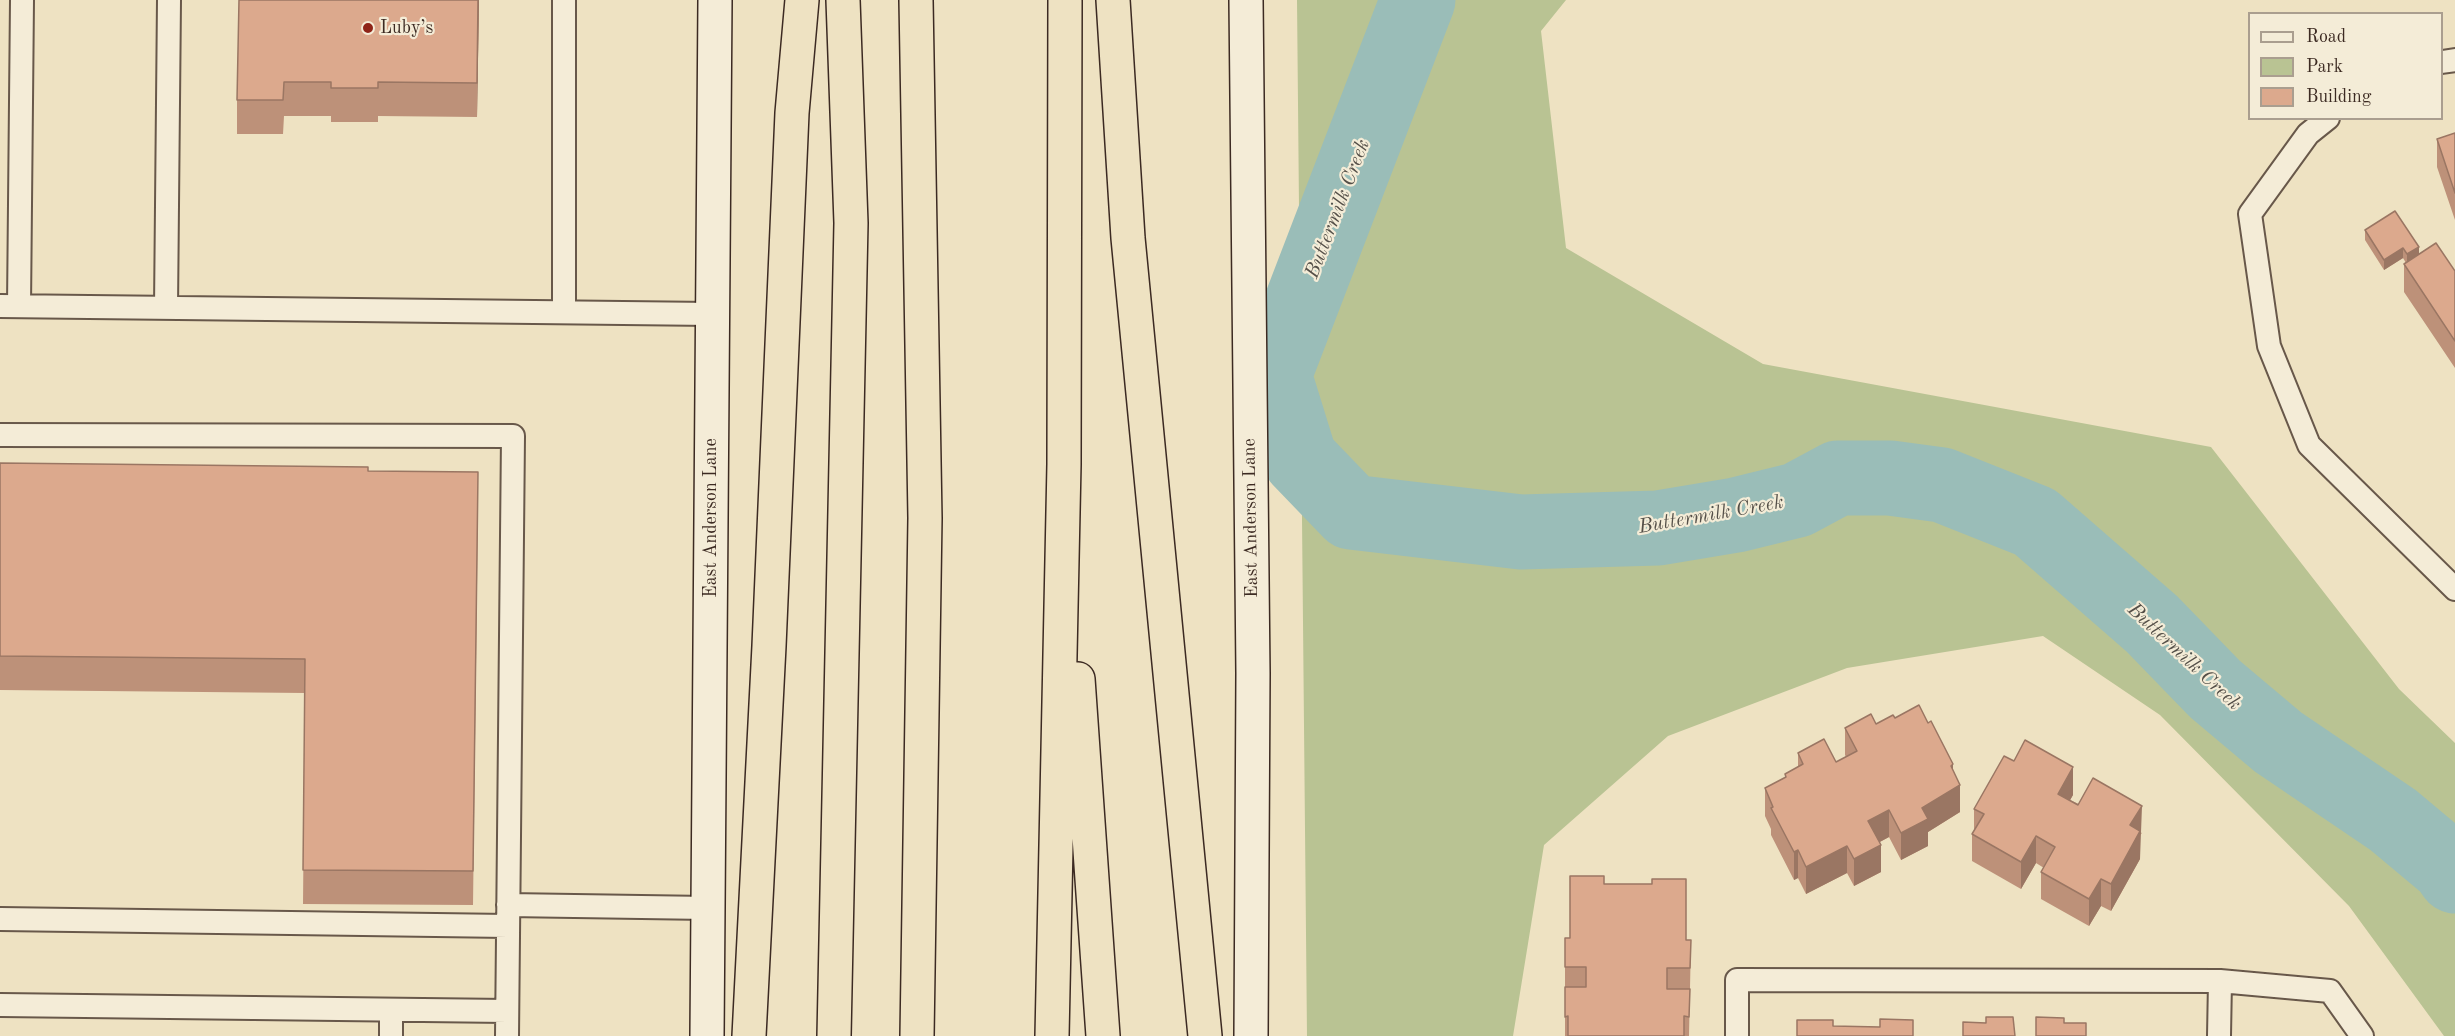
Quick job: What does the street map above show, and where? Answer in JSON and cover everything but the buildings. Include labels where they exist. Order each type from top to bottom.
[{"type":"highway","points":[[749,1036],[769,646],[792,113],[802,0]]},
{"type":"highway","points":[[834,1036],[851,223],[843,0]]},
{"type":"highway","points":[[916,0],[925,518],[917,1036]]},
{"type":"highway","points":[[1052,1036],[1064,464],[1065,0]]},
{"type":"highway","points":[[1113,0],[1129,250],[1204,1036]]},
{"type":"highway","points":[[1064,464],[1103,1036]]},
{"type":"main road","name":"East Anderson Lane","points":[[707,1036],[715,0]]},
{"type":"main road","name":"East Anderson Lane","points":[[1246,0],[1253,673],[1251,1036]]},
{"type":"lane","points":[[22,0],[9,306],[712,314]]},
{"type":"lane","points":[[166,308],[169,0]]},
{"type":"lane","points":[[564,0],[564,312]]},
{"type":"lane","points":[[2326,120],[2308,134],[2250,214],[2269,346],[2309,445],[2455,589]]},
{"type":"lane","points":[[0,435],[513,436],[507,1036]]},
{"type":"lane","points":[[0,919],[508,915],[708,908]]},
{"type":"lane","points":[[1737,1036],[1737,980],[2220,981],[2330,991],[2362,1036]]},
{"type":"lane","points":[[2219,1036],[2220,981]]},
{"type":"lane","points":[[0,1005],[507,1011]]},
{"type":"lane","points":[[391,1010],[391,1036]]},
{"type":"green space","points":[[1297,0],[1566,0],[1541,31],[1566,248],[1763,364],[2211,447],[2399,689],[2455,743],[2455,1036],[2444,1036],[2349,906],[2160,715],[2043,636],[1847,668],[1668,736],[1544,845],[1513,1036],[1307,1036]]},
{"type":"waterway","name":"Buttermilk Creek","points":[[1418,0],[1274,375],[1300,459],[1351,512],[1521,532],[1658,528],[1736,515],[1797,500],[1838,478],[1890,478],[1942,485],[2035,522],[2152,624],[2215,689],[2278,742],[2393,820],[2448,866],[2455,876]]},
{"type":"place","name":"Luby’s","points":[[368,28]]}]
